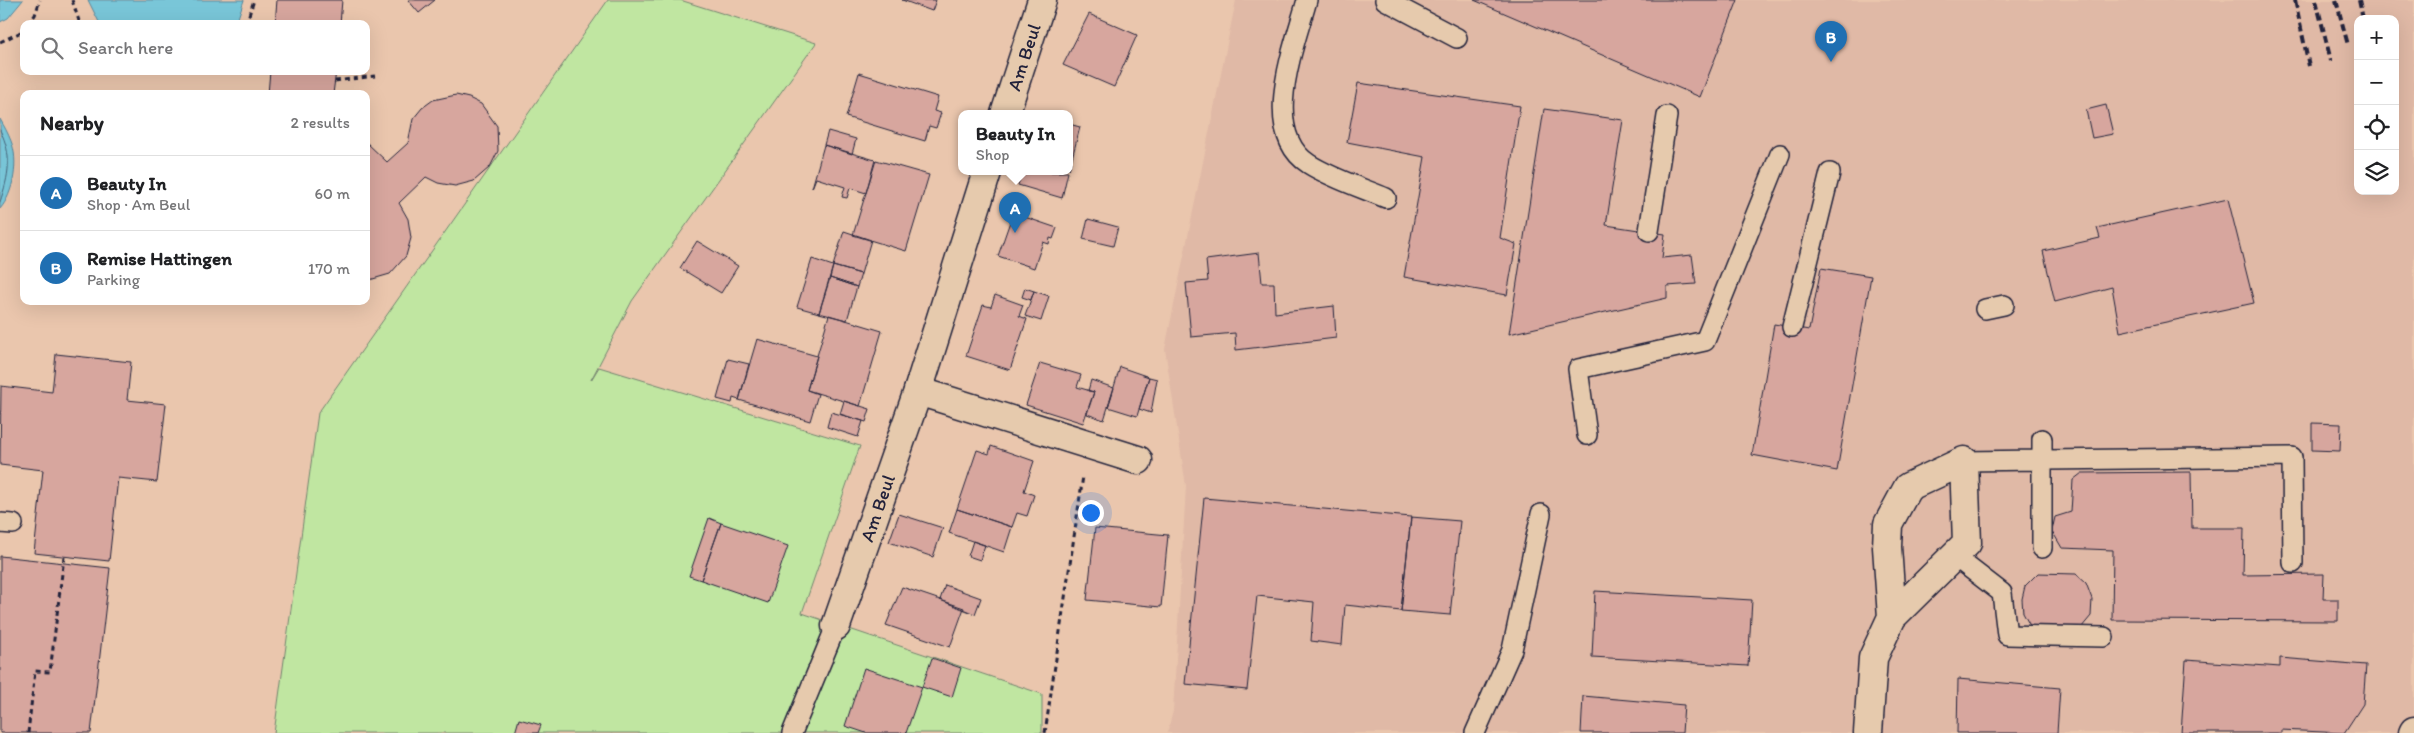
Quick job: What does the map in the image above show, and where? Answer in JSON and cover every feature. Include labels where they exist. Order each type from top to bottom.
[{"type":"street","name":"Am Beul","points":[[1006,110],[1042,0]]},
{"type":"street","name":"Am Beul","points":[[836,626],[918,391],[986,175]]},
{"type":"street","points":[[918,391],[1138,460]]},
{"type":"street","points":[[1868,733],[1874,658],[1892,617],[1967,543],[1964,462],[1908,487],[1888,524],[1887,547],[1892,617]]},
{"type":"lane","points":[[1307,0],[1282,95],[1288,141],[1308,163],[1386,198]]},
{"type":"lane","points":[[1385,0],[1457,38]]},
{"type":"lane","points":[[1649,231],[1667,116]]},
{"type":"lane","points":[[1587,435],[1578,369],[1706,341],[1780,154]]},
{"type":"lane","points":[[1792,327],[1830,173]]},
{"type":"lane","points":[[1985,309],[2004,305]]},
{"type":"lane","points":[[2042,439],[2042,460],[2037,499],[2042,548]]},
{"type":"lane","points":[[1964,462],[2292,457],[2293,563]]},
{"type":"lane","points":[[1475,733],[1512,650],[1541,514]]},
{"type":"lane","points":[[1954,556],[2002,593],[2007,635],[2104,637]]},
{"type":"lane","points":[[792,733],[836,626]]},
{"type":"path","points":[[31,20],[35,15],[40,0]]},
{"type":"path","points":[[72,0],[79,20]]},
{"type":"path","points":[[247,20],[254,0]]},
{"type":"path","points":[[0,42],[20,32]]},
{"type":"path","points":[[335,81],[375,76]]},
{"type":"path","points":[[1045,733],[1087,445]]},
{"type":"path","points":[[28,733],[35,671],[50,672],[64,557]]},
{"type":"shaded area","points":[[1236,0],[2414,0],[2414,733],[1167,733],[1173,711],[1186,486],[1165,349]]},
{"type":"green space","points":[[608,0],[680,0],[816,43],[632,301],[591,380],[599,367],[860,446],[802,613],[1042,694],[1042,733],[274,733],[318,413]]},
{"type":"water","points":[[0,0],[23,0],[8,18],[0,22]]},
{"type":"water","points":[[88,0],[244,0],[236,20],[98,20]]},
{"type":"water","points":[[0,119],[9,135],[15,157],[15,167],[9,194],[0,209]]},
{"type":"building","points":[[277,0],[342,0],[340,20],[275,20]]},
{"type":"building","points":[[408,0],[435,0],[419,13]]},
{"type":"building","points":[[902,0],[936,0],[932,11]]},
{"type":"building","points":[[1474,0],[1738,0],[1700,97]]},
{"type":"building","points":[[1089,14],[1137,35],[1114,87],[1063,65]]},
{"type":"building","points":[[859,73],[938,97],[934,111],[941,113],[936,128],[929,126],[925,141],[846,117]]},
{"type":"building","points":[[270,75],[335,75],[334,90],[268,90]]},
{"type":"building","points":[[1358,83],[1520,106],[1500,238],[1516,244],[1507,295],[1404,277],[1425,157],[1347,142]]},
{"type":"building","points":[[456,95],[469,98],[481,104],[497,126],[498,151],[490,167],[474,181],[455,186],[438,183],[426,177],[399,203],[408,219],[411,238],[406,256],[390,274],[370,280],[370,146],[387,162],[408,143],[413,119],[422,108],[433,100]]},
{"type":"building","points":[[2106,105],[2113,134],[2092,138],[2086,110]]},
{"type":"building","points":[[1544,109],[1623,120],[1606,225],[1665,234],[1662,258],[1692,255],[1696,284],[1667,286],[1667,298],[1509,334]]},
{"type":"building","points":[[1073,125],[1080,127],[1073,154]]},
{"type":"building","points":[[828,131],[856,139],[852,154],[824,145]]},
{"type":"building","points":[[824,145],[875,160],[866,193],[850,188],[847,198],[842,197],[845,187],[816,178],[812,188]]},
{"type":"building","points":[[876,160],[929,175],[906,251],[853,235]]},
{"type":"building","points":[[1021,175],[1067,175],[1062,198],[1018,185]]},
{"type":"building","points":[[2228,199],[2254,303],[2120,332],[2112,287],[2055,302],[2043,251],[2100,238],[2097,228]]},
{"type":"building","points":[[1013,213],[1057,228],[1053,239],[1050,238],[1049,244],[1043,242],[1034,268],[998,256]]},
{"type":"building","points":[[1088,219],[1118,227],[1113,246],[1083,239]]},
{"type":"building","points":[[844,231],[871,240],[861,274],[833,266]]},
{"type":"building","points":[[697,241],[738,266],[721,293],[680,268]]},
{"type":"building","points":[[1259,253],[1262,283],[1274,283],[1275,313],[1334,306],[1336,338],[1236,350],[1235,333],[1191,337],[1186,283],[1208,281],[1206,260]]},
{"type":"building","points":[[812,259],[833,266],[819,313],[797,307]]},
{"type":"building","points":[[833,266],[861,274],[857,287],[830,278]]},
{"type":"building","points":[[1821,268],[1871,276],[1837,471],[1752,455],[1774,324],[1809,330]]},
{"type":"building","points":[[830,278],[857,287],[847,320],[819,313]]},
{"type":"building","points":[[1025,288],[1034,291],[1031,300],[1022,297]]},
{"type":"building","points":[[1034,291],[1049,296],[1041,321],[1025,316]]},
{"type":"building","points":[[995,295],[1023,305],[1019,316],[1027,319],[1010,370],[966,356],[983,305],[991,307]]},
{"type":"building","points":[[829,315],[882,331],[860,406],[807,390]]},
{"type":"building","points":[[757,339],[817,356],[807,390],[818,394],[810,421],[739,400]]},
{"type":"building","points":[[56,354],[131,362],[127,400],[166,404],[157,482],[118,478],[109,561],[34,553],[43,470],[0,465],[1,386],[52,392]]},
{"type":"building","points":[[728,359],[749,364],[739,400],[733,398],[732,403],[717,399]]},
{"type":"building","points":[[1040,363],[1081,375],[1077,387],[1094,392],[1083,423],[1026,405]]},
{"type":"building","points":[[1120,367],[1149,377],[1137,416],[1108,407]]},
{"type":"building","points":[[1149,377],[1157,379],[1151,413],[1139,409]]},
{"type":"building","points":[[1091,380],[1114,388],[1104,420],[1087,414],[1094,392],[1088,391]]},
{"type":"building","points":[[844,401],[870,409],[866,422],[840,414]]},
{"type":"building","points":[[831,412],[863,421],[858,437],[827,427]]},
{"type":"building","points":[[2312,423],[2341,424],[2340,451],[2312,450]]},
{"type":"building","points":[[991,446],[1034,461],[1024,491],[1034,495],[1027,516],[1017,513],[1012,527],[957,509],[977,450],[989,454]]},
{"type":"building","points":[[2191,472],[2192,528],[2244,528],[2243,575],[2324,574],[2323,599],[2338,599],[2338,621],[2112,620],[2113,550],[2062,548],[2052,531],[2055,517],[2071,512],[2073,480],[2082,473]]},
{"type":"building","points":[[1204,498],[1411,517],[1401,611],[1345,605],[1342,645],[1311,641],[1314,602],[1257,596],[1247,690],[1185,684]]},
{"type":"building","points":[[957,509],[1012,527],[1004,552],[949,533]]},
{"type":"building","points":[[899,514],[943,528],[933,557],[889,542]]},
{"type":"building","points":[[1411,517],[1460,521],[1450,615],[1401,611]]},
{"type":"building","points":[[709,518],[721,523],[701,580],[689,576]]},
{"type":"building","points":[[721,523],[788,546],[768,603],[701,580]]},
{"type":"building","points":[[1095,528],[1168,535],[1161,607],[1087,600]]},
{"type":"building","points":[[973,541],[985,545],[980,560],[968,556]]},
{"type":"building","points":[[0,556],[110,568],[91,733],[0,733]]},
{"type":"building","points":[[2038,573],[2076,574],[2086,583],[2092,599],[2091,616],[2081,628],[2040,631],[2029,624],[2023,613],[2022,599],[2025,586]]},
{"type":"building","points":[[945,585],[981,598],[975,614],[940,600]]},
{"type":"building","points":[[902,587],[964,608],[950,647],[886,625]]},
{"type":"building","points":[[1595,591],[1752,600],[1748,666],[1592,657]]},
{"type":"building","points":[[932,658],[961,668],[952,697],[922,687]]},
{"type":"building","points":[[2280,658],[2366,665],[2363,704],[2344,733],[2281,730],[2281,733],[2181,733],[2186,660],[2280,667]]},
{"type":"building","points":[[864,668],[922,687],[906,733],[866,733],[845,726]]},
{"type":"building","points":[[1958,679],[2060,688],[2057,733],[1957,733]]},
{"type":"building","points":[[1583,696],[1684,705],[1682,733],[1581,733]]},
{"type":"building","points":[[519,719],[541,725],[538,733],[515,733]]},
{"type":"railway","points":[[2295,0],[2309,66]]},
{"type":"railway","points":[[2316,0],[2331,61]]},
{"type":"railway","points":[[2336,0],[2348,45]]},
{"type":"railway","points":[[2359,0],[2362,15]]},
{"type":"place","name":"Remise Hattingen","points":[[1831,62]]},
{"type":"place","name":"Beauty In","points":[[1015,233]]}]
